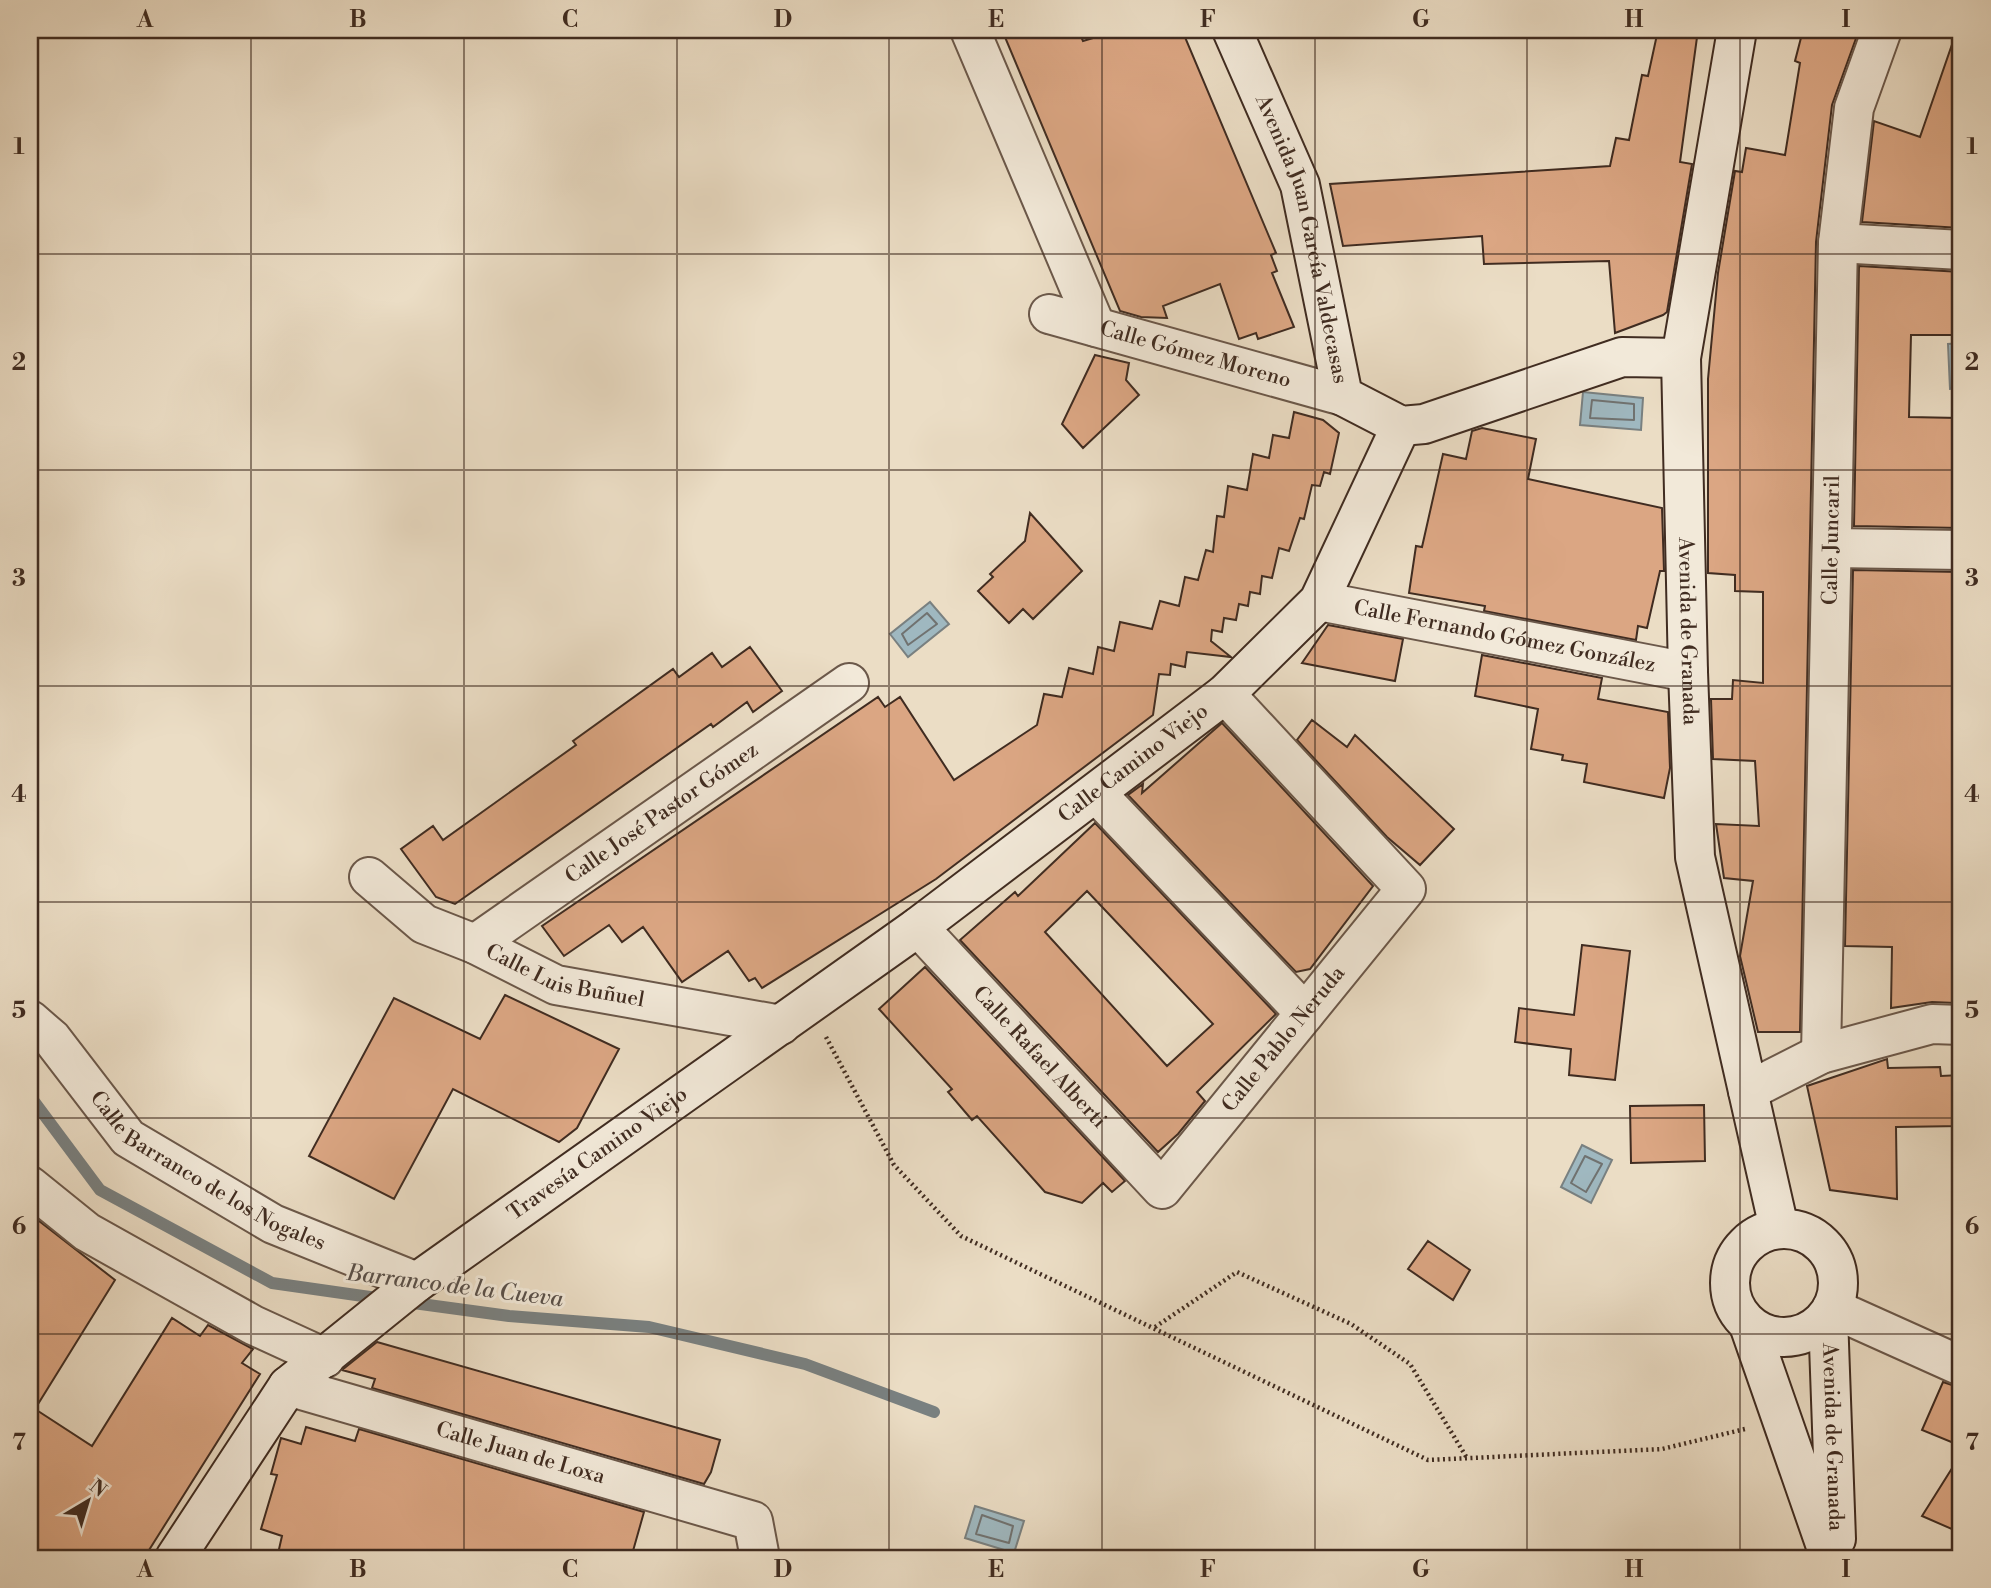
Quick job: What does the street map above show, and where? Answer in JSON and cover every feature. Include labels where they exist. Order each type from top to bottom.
[{"type":"street","points":[[970,30],[1096,327]]},
{"type":"street","name":"Avenida Juan García Valdecasas","points":[[1232,30],[1300,185],[1343,396],[1401,426]]},
{"type":"street","name":"Avenida de Granada","points":[[1737,30],[1681,358],[1688,673],[1695,857],[1779,1228]]},
{"type":"street","name":"Calle Juncaril","points":[[1821,1054],[1834,548],[1838,243],[1854,108],[1882,30]]},
{"type":"street","points":[[1838,243],[1961,250]]},
{"type":"street","name":"Calle Gómez Moreno","points":[[1049,314],[1343,396]]},
{"type":"street","points":[[1401,426],[1424,424],[1622,357],[1681,358]]},
{"type":"street","name":"Calle Camino Viejo","points":[[795,1016],[918,927],[1225,694],[1319,601],[1401,426]]},
{"type":"street","points":[[1834,548],[1961,550]]},
{"type":"street","name":"Calle Fernando Gómez González","points":[[1319,601],[1688,673]]},
{"type":"street","name":"Calle José Pastor Gómez","points":[[475,944],[849,683]]},
{"type":"street","name":"Calle Pablo Neruda","points":[[1162,1189],[1406,889],[1225,694]]},
{"type":"street","points":[[1096,793],[1305,1013]]},
{"type":"street","name":"Calle Luis Buñuel","points":[[369,877],[424,923],[475,944],[556,985],[795,1016]]},
{"type":"street","name":"Calle Rafael Alberti","points":[[918,927],[1162,1189]]},
{"type":"street","name":"Travesía Camino Viejo","points":[[288,1386],[326,1359],[417,1283],[795,1016]]},
{"type":"street","name":"Calle Barranco de los Nogales","points":[[30,1020],[52,1039],[128,1138],[273,1224],[417,1283]]},
{"type":"street","points":[[1748,1091],[1821,1054],[1932,1024],[1961,1025]]},
{"type":"street","points":[[30,1186],[87,1232],[253,1325],[326,1359]]},
{"type":"street","points":[[1779,1228],[1810,1235],[1827,1250],[1836,1267],[1838,1292],[1830,1312],[1818,1326],[1800,1335],[1784,1338],[1758,1331],[1749,1325],[1732,1299],[1730,1281],[1736,1257],[1753,1238],[1779,1228]]},
{"type":"street","points":[[1830,1312],[1961,1366]]},
{"type":"street","name":"Avenida de Granada","points":[[1830,1312],[1836,1558]]},
{"type":"street","name":"Avenida de Granada","points":[[1749,1325],[1830,1558]]},
{"type":"street","points":[[175,1558],[288,1386]]},
{"type":"street","name":"Calle Juan de Loxa","points":[[288,1386],[753,1521],[760,1558]]},
{"type":"path","points":[[795,1016],[894,1165],[961,1236],[1428,1460],[1662,1449],[1738,1432],[1782,1415]]},
{"type":"path","points":[[1154,1328],[1237,1272],[1351,1324],[1410,1364],[1467,1458]]},
{"type":"water","points":[[1961,343],[1961,388],[1950,389],[1948,344]]},
{"type":"water","points":[[1583,392],[1643,398],[1641,430],[1580,425]]},
{"type":"water","points":[[930,602],[949,624],[908,657],[890,634]]},
{"type":"water","points":[[1582,1145],[1612,1160],[1591,1203],[1561,1187]]},
{"type":"water","points":[[975,1506],[1024,1521],[1014,1553],[965,1538]]},
{"type":"building","points":[[1002,30],[1078,30],[1083,41],[1120,30],[1182,30],[1276,253],[1271,255],[1277,271],[1272,273],[1294,327],[1258,339],[1256,333],[1239,339],[1220,284],[1163,306],[1167,318],[1141,317],[1120,311]]},
{"type":"building","points":[[1658,30],[1698,30],[1680,162],[1692,164],[1667,312],[1663,315],[1615,333],[1609,261],[1484,264],[1482,236],[1343,246],[1330,184],[1610,166],[1616,138],[1629,140],[1642,75],[1648,76]]},
{"type":"building","points":[[1803,30],[1859,30],[1832,105],[1816,242],[1800,1032],[1758,1032],[1740,956],[1753,881],[1724,878],[1716,824],[1759,826],[1755,761],[1713,759],[1711,699],[1732,699],[1733,680],[1763,683],[1763,592],[1735,591],[1735,575],[1708,573],[1708,379],[1718,273],[1735,171],[1742,172],[1746,148],[1785,155],[1800,63],[1795,61]]},
{"type":"building","points":[[1956,33],[1961,34],[1961,228],[1862,222],[1874,121],[1920,137]]},
{"type":"building","points":[[1859,266],[1961,272],[1961,335],[1911,335],[1909,417],[1959,418],[1961,528],[1854,526]]},
{"type":"building","points":[[1095,355],[1129,363],[1126,380],[1139,395],[1083,448],[1062,424]]},
{"type":"building","points":[[1294,412],[1323,420],[1339,433],[1330,474],[1324,472],[1320,486],[1312,485],[1304,519],[1300,518],[1289,551],[1279,548],[1272,578],[1262,576],[1260,594],[1250,592],[1248,606],[1239,604],[1236,620],[1224,618],[1222,632],[1212,630],[1211,641],[1231,657],[1187,652],[1185,667],[1171,664],[1170,675],[1159,674],[1153,715],[936,879],[762,988],[755,978],[749,981],[728,951],[682,982],[643,927],[622,942],[609,925],[564,956],[542,926],[878,697],[885,707],[900,697],[954,780],[1037,725],[1044,694],[1062,697],[1069,668],[1093,674],[1098,647],[1114,651],[1120,622],[1152,629],[1160,601],[1179,606],[1185,577],[1198,580],[1206,550],[1213,552],[1217,516],[1224,517],[1228,486],[1247,490],[1253,454],[1269,458],[1273,435],[1289,438]]},
{"type":"building","points":[[1482,428],[1536,439],[1528,479],[1662,508],[1664,571],[1660,571],[1647,628],[1638,626],[1636,640],[1484,611],[1485,606],[1409,593],[1416,546],[1422,547],[1443,454],[1466,459],[1472,431]]},
{"type":"building","points":[[1030,513],[1082,571],[1033,619],[1023,609],[1009,623],[978,591],[993,577],[990,574],[1025,541]]},
{"type":"building","points":[[1853,570],[1961,572],[1961,836],[1958,911],[1961,911],[1961,920],[1956,1003],[1932,1002],[1891,1008],[1892,947],[1845,946]]},
{"type":"building","points":[[1328,625],[1403,639],[1395,681],[1302,663]]},
{"type":"building","points":[[750,647],[782,691],[753,712],[747,702],[713,727],[711,724],[455,904],[436,897],[401,849],[433,826],[443,840],[576,745],[573,741],[673,669],[679,677],[712,653],[722,667]]},
{"type":"building","points":[[1482,655],[1602,678],[1598,699],[1668,712],[1670,768],[1664,798],[1584,782],[1587,764],[1562,760],[1563,755],[1531,749],[1538,709],[1475,696]]},
{"type":"building","points":[[1312,720],[1347,747],[1355,735],[1454,829],[1420,865],[1387,837],[1297,740]]},
{"type":"building","points":[[1222,723],[1373,886],[1310,969],[1296,972],[1128,795],[1143,784],[1142,793]]},
{"type":"building","points":[[1095,823],[1276,1014],[1197,1092],[1205,1101],[1178,1134],[1158,1152],[960,940],[1015,892],[1018,896]],"holes":[[[1087,891],[1213,1024],[1167,1066],[1045,932]]]},
{"type":"building","points":[[1582,945],[1630,951],[1615,1080],[1569,1075],[1571,1049],[1515,1042],[1519,1008],[1574,1015]]},
{"type":"building","points":[[925,967],[1125,1181],[1112,1192],[1103,1183],[1082,1203],[1045,1192],[977,1116],[972,1120],[948,1092],[952,1089],[879,1009]]},
{"type":"building","points":[[505,995],[619,1049],[577,1128],[559,1142],[453,1089],[394,1199],[309,1156],[394,998],[480,1039]]},
{"type":"building","points":[[1887,1059],[1888,1068],[1940,1067],[1941,1076],[1961,1075],[1961,1126],[1896,1127],[1897,1199],[1830,1190],[1807,1086]]},
{"type":"building","points":[[1704,1105],[1705,1161],[1631,1163],[1630,1106]]},
{"type":"building","points":[[30,1214],[115,1280],[35,1409],[92,1446],[172,1318],[200,1336],[208,1325],[253,1349],[242,1363],[260,1374],[144,1558],[30,1558]]},
{"type":"building","points":[[1428,1241],[1470,1270],[1453,1300],[1408,1269]]},
{"type":"building","points":[[377,1342],[720,1440],[711,1472],[704,1484],[372,1388],[375,1379],[342,1370]]},
{"type":"building","points":[[1943,1382],[1961,1388],[1961,1446],[1922,1430]]},
{"type":"building","points":[[306,1427],[355,1441],[359,1429],[644,1512],[631,1558],[277,1558],[282,1536],[261,1529],[277,1475],[271,1474],[281,1438],[301,1444]]},
{"type":"building","points":[[1961,1454],[1961,1533],[1922,1516]]},
{"type":"waterway","name":"Barranco de la Cueva","points":[[30,1096],[100,1190],[272,1283],[384,1299]]},
{"type":"waterway","name":"Barranco de la Cueva","points":[[406,1302],[509,1316],[649,1327],[805,1364],[934,1412]]}]
